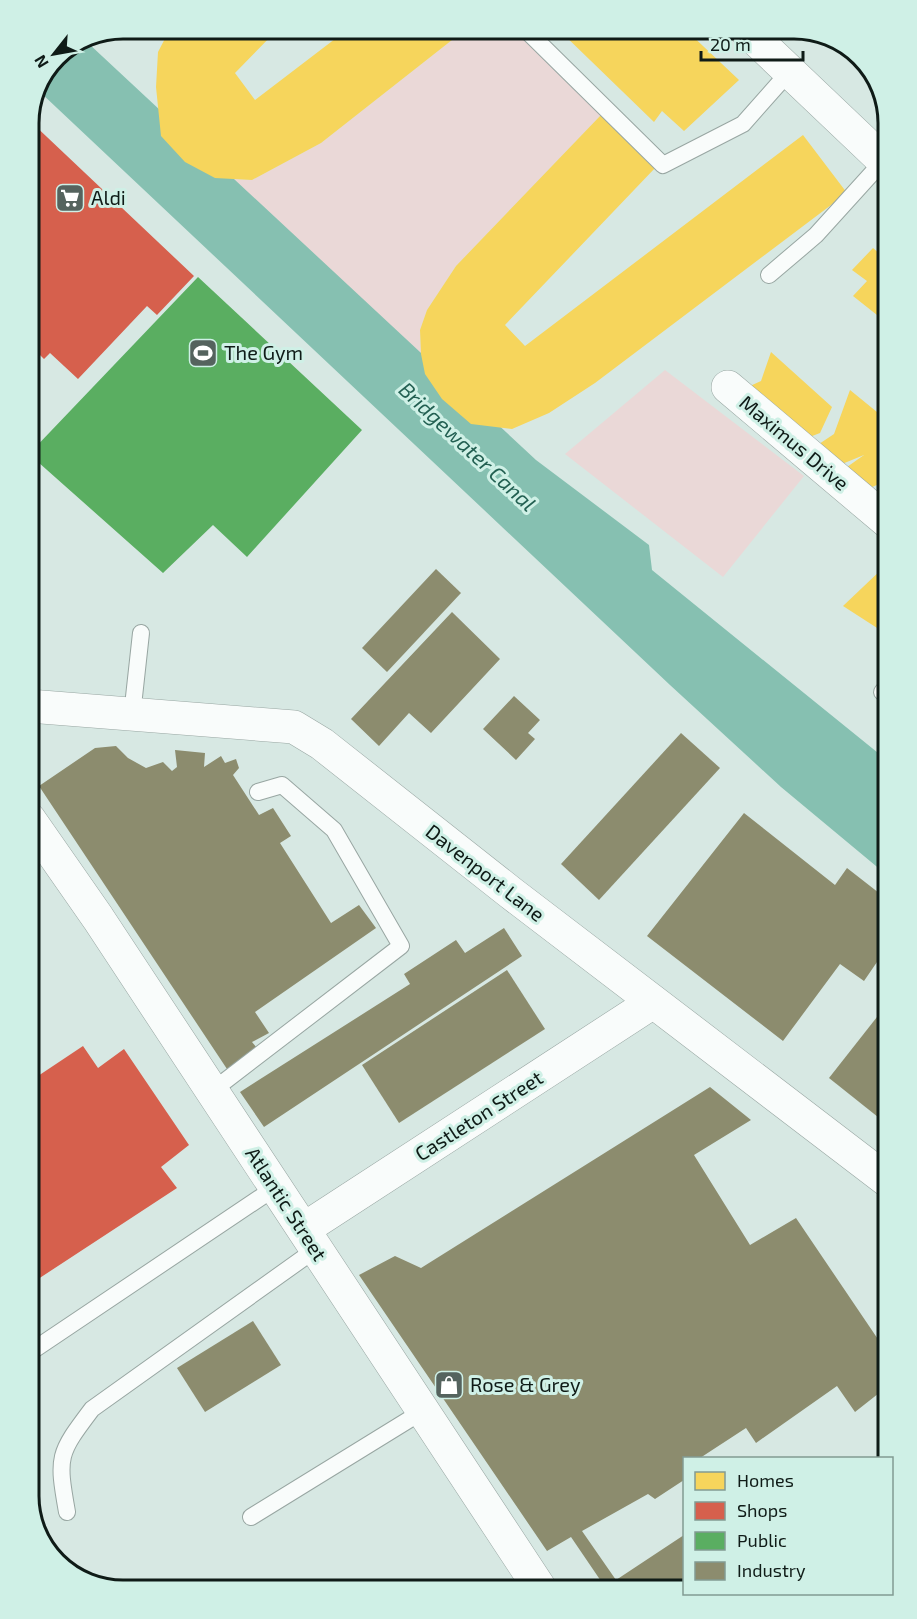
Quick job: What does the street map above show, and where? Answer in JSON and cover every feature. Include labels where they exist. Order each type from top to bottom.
[{"type":"street","points":[[755,39],[878,155]]},
{"type":"street","name":"Maximus Drive","points":[[728,387],[878,514]]},
{"type":"street","name":"Davenport Lane","points":[[39,707],[294,727],[322,744],[653,1002],[878,1173]]},
{"type":"street","name":"Atlantic Street","points":[[39,833],[98,918],[534,1580]]},
{"type":"street","name":"Castleton Street","points":[[310,1239],[653,1002]]},
{"type":"lane","points":[[535,39],[663,165],[743,124],[789,72]]},
{"type":"lane","points":[[769,275],[816,235],[878,170]]},
{"type":"lane","points":[[132,715],[141,633]]},
{"type":"lane","points":[[212,1091],[401,946],[334,830],[282,785],[258,792]]},
{"type":"lane","points":[[39,1346],[276,1187]]},
{"type":"lane","points":[[67,1512],[59,1469],[67,1442],[92,1409],[310,1239]]},
{"type":"lane","points":[[250,1516],[423,1411]]},
{"type":"shaded area","points":[[453,39],[525,39],[601,115],[456,266],[427,310],[420,330],[421,354],[233,179],[252,180],[321,143]]},
{"type":"shaded area","points":[[665,370],[804,476],[723,577],[565,454]]},
{"type":"water","name":"Bridgewater Canal","points":[[91,45],[536,460],[649,545],[652,570],[878,753],[878,868],[781,787],[44,96],[49,84],[84,84],[84,49]]},
{"type":"building: Homes","points":[[165,39],[268,39],[235,73],[255,100],[335,39],[453,39],[321,143],[252,180],[215,178],[185,162],[161,136],[156,87],[158,52]]},
{"type":"building: Homes","points":[[568,39],[696,39],[739,80],[684,131],[662,111],[654,122]]},
{"type":"building: Homes","points":[[601,115],[656,167],[505,325],[525,346],[803,135],[847,193],[595,383],[549,413],[512,429],[471,424],[442,399],[425,374],[420,330],[427,310],[456,266]]},
{"type":"building: Homes","points":[[873,248],[878,252],[877,315],[853,296],[867,281],[852,270]]},
{"type":"building: Homes","points":[[771,352],[832,407],[820,433],[807,438],[739,391],[761,381]]},
{"type":"building: Homes","points":[[850,390],[878,413],[878,484],[870,488],[847,467],[864,455],[842,464],[819,444],[834,434]]},
{"type":"building: Homes","points":[[878,573],[878,629],[843,606]]},
{"type":"building: Shops","name":"Aldi","points":[[39,129],[194,276],[157,315],[147,306],[78,379],[50,353],[44,359],[39,354]]},
{"type":"building: Shops","points":[[83,1046],[98,1068],[124,1049],[189,1145],[161,1167],[177,1188],[39,1278],[39,1075]]},
{"type":"building: Public","name":"The Gym","points":[[198,277],[362,430],[247,557],[213,525],[163,573],[39,463],[39,444]]},
{"type":"building: Industry","points":[[436,569],[461,593],[387,672],[362,648]]},
{"type":"building: Industry","points":[[452,612],[500,659],[431,733],[409,713],[379,746],[351,719]]},
{"type":"building: Industry","points":[[514,696],[540,720],[528,733],[535,739],[516,760],[483,729]]},
{"type":"building: Industry","points":[[681,733],[720,768],[599,900],[561,864]]},
{"type":"building: Industry","points":[[116,746],[128,758],[146,768],[163,762],[172,771],[177,767],[175,750],[205,753],[204,767],[221,756],[225,763],[236,759],[239,768],[233,775],[259,815],[273,808],[291,836],[280,843],[331,923],[359,905],[376,928],[255,1012],[269,1033],[252,1042],[257,1048],[227,1069],[39,786],[95,748]]},
{"type":"building: Industry","points":[[744,813],[835,885],[847,868],[878,892],[878,961],[864,981],[840,964],[783,1041],[647,936]]},
{"type":"building: Industry","points":[[504,928],[522,956],[264,1127],[240,1092],[410,984],[404,974],[456,940],[465,953]]},
{"type":"building: Industry","points":[[507,970],[545,1029],[399,1123],[362,1065]]},
{"type":"building: Industry","points":[[878,1016],[878,1117],[829,1078]]},
{"type":"building: Industry","points":[[710,1087],[751,1120],[694,1155],[750,1245],[796,1218],[878,1339],[878,1394],[855,1412],[837,1386],[756,1443],[746,1428],[702,1457],[683,1457],[683,1481],[655,1499],[648,1494],[582,1531],[616,1580],[600,1580],[571,1537],[547,1551],[359,1275],[395,1256],[421,1268]]},
{"type":"building: Industry","points":[[253,1321],[281,1365],[205,1412],[177,1368]]},
{"type":"building: Industry","points":[[683,1536],[683,1580],[616,1580]]},
{"type":"place","name":"Aldi","points":[[70,198]]},
{"type":"place","name":"The Gym","points":[[203,353]]},
{"type":"place","name":"Rose & Grey","points":[[449,1385]]}]
